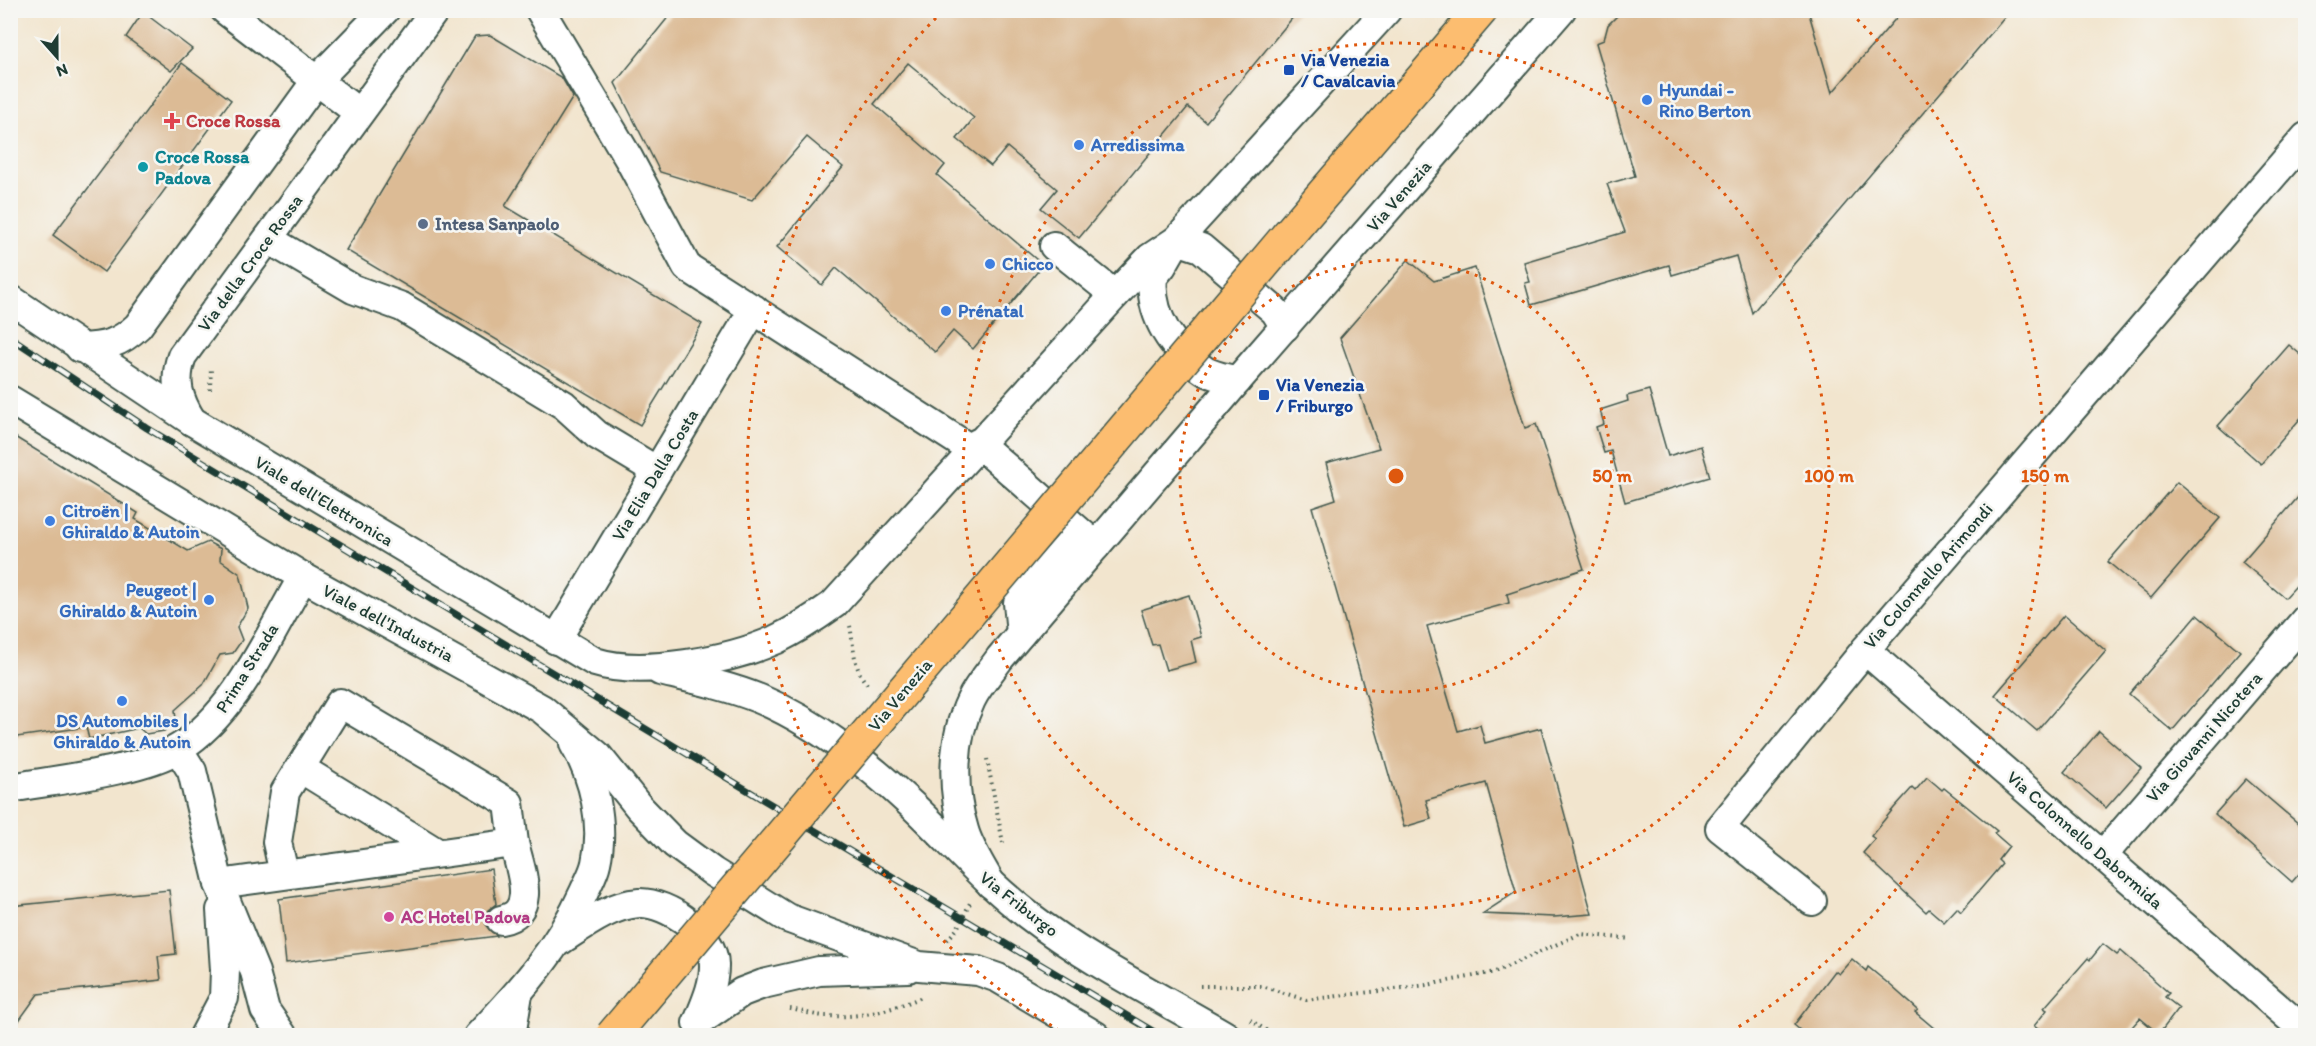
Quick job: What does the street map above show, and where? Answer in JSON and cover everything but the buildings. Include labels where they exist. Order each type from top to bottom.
[{"type":"main road","name":"Via Venezia","points":[[612,1035],[1481,10]]},
{"type":"street","points":[[225,10],[359,113]]},
{"type":"street","points":[[80,348],[107,347],[117,343],[138,326],[316,81],[384,10]]},
{"type":"street","name":"Via della Croce Rossa","points":[[192,421],[177,391],[177,369],[182,356],[435,10]]},
{"type":"street","points":[[540,10],[629,159],[687,267],[975,447],[1088,539]]},
{"type":"street","points":[[1237,381],[1207,372],[1171,342],[1152,301],[1153,277],[1177,240],[1387,10]]},
{"type":"street","name":"Via Venezia","points":[[983,890],[964,831],[955,756],[959,733],[971,699],[1088,539],[1237,381],[1561,10]]},
{"type":"street","name":"Via Colonnello Arimondi","points":[[1812,901],[1720,828],[1865,650],[2306,137]]},
{"type":"street","points":[[273,231],[363,273]]},
{"type":"street","points":[[273,231],[353,289],[402,307],[564,405],[597,435],[662,463]]},
{"type":"street","points":[[652,669],[733,653],[775,640],[834,604],[1115,295],[1150,258],[1177,240]]},
{"type":"street","points":[[1177,240],[1201,248],[1275,311],[1285,327]]},
{"type":"street","points":[[1054,246],[1115,295]]},
{"type":"street","name":"Viale dell'Elettronica","points":[[10,299],[192,421],[556,640],[595,662],[611,667],[652,669]]},
{"type":"street","name":"Via Elia Dalla Costa","points":[[556,640],[754,309]]},
{"type":"street","name":"Viale dell'Industria","points":[[10,400],[303,577],[490,678],[542,709],[598,756],[639,807],[675,844],[733,885],[787,918],[919,966]]},
{"type":"street","points":[[606,420],[662,463]]},
{"type":"street","name":"Prima Strada","points":[[10,788],[131,766],[178,749],[221,714],[303,577]]},
{"type":"street","name":"Via Giovanni Nicotera","points":[[2103,855],[2306,619]]},
{"type":"street","name":"Via Colonnello Dabormida","points":[[1865,650],[2306,1032]]},
{"type":"street","name":"Via Friburgo","points":[[652,669],[723,686],[760,699],[810,725],[836,742],[913,806],[983,890],[1029,916],[1095,959],[1226,1035]]},
{"type":"street","points":[[284,874],[277,842],[285,792],[340,704],[508,803],[526,898],[522,909],[510,918],[501,920]]},
{"type":"street","points":[[478,1035],[518,994],[558,942],[578,906],[596,863],[599,828],[587,765],[564,726]]},
{"type":"street","points":[[178,749],[192,771],[219,884],[255,972],[266,1010],[283,1035]]},
{"type":"street","points":[[300,768],[435,852]]},
{"type":"street","points":[[219,884],[435,852],[514,843]]},
{"type":"street","points":[[204,1035],[224,998],[225,970],[219,884]]},
{"type":"street","points":[[558,942],[595,918],[639,903],[662,906],[680,916],[704,938],[714,960],[712,988],[692,1029]]},
{"type":"street","points":[[602,1035],[677,947]]},
{"type":"street","points":[[692,1029],[742,992],[763,984],[819,971],[919,966],[978,971],[998,978],[1096,1035]]},
{"type":"street","points":[[511,1035],[518,994]]},
{"type":"path","points":[[986,755],[1004,851]]},
{"type":"path","points":[[942,946],[957,929],[983,890]]},
{"type":"path","points":[[1195,986],[1262,986],[1306,1000],[1427,986],[1495,972],[1580,934],[1631,939]]},
{"type":"path","points":[[783,1008],[825,1017],[850,1016],[898,1008],[922,997]]},
{"type":"railway","points":[[10,337],[147,428],[762,799],[1161,1036]]},
{"type":"place","name":"Via Venezia / Cavalcavia","points":[[1289,70]]},
{"type":"place","name":"Hyundai - Rino Berton","points":[[1647,100]]},
{"type":"place","name":"Croce Rossa","points":[[172,121]]},
{"type":"place","name":"Arredissima","points":[[1079,145]]},
{"type":"place","name":"Croce Rossa Padova","points":[[143,167]]},
{"type":"place","name":"Intesa Sanpaolo","points":[[423,224]]},
{"type":"place","name":"Chicco","points":[[990,264]]},
{"type":"place","name":"Prénatal","points":[[946,311]]},
{"type":"place","name":"Via Venezia / Friburgo","points":[[1264,395]]},
{"type":"place","name":"Citroën | Ghiraldo & Autoin","points":[[50,521]]},
{"type":"place","name":"Peugeot | Ghiraldo & Autoin","points":[[209,600]]},
{"type":"place","name":"DS Automobiles | Ghiraldo & Autoin","points":[[122,701]]},
{"type":"place","name":"AC Hotel Padova","points":[[389,917]]}]
